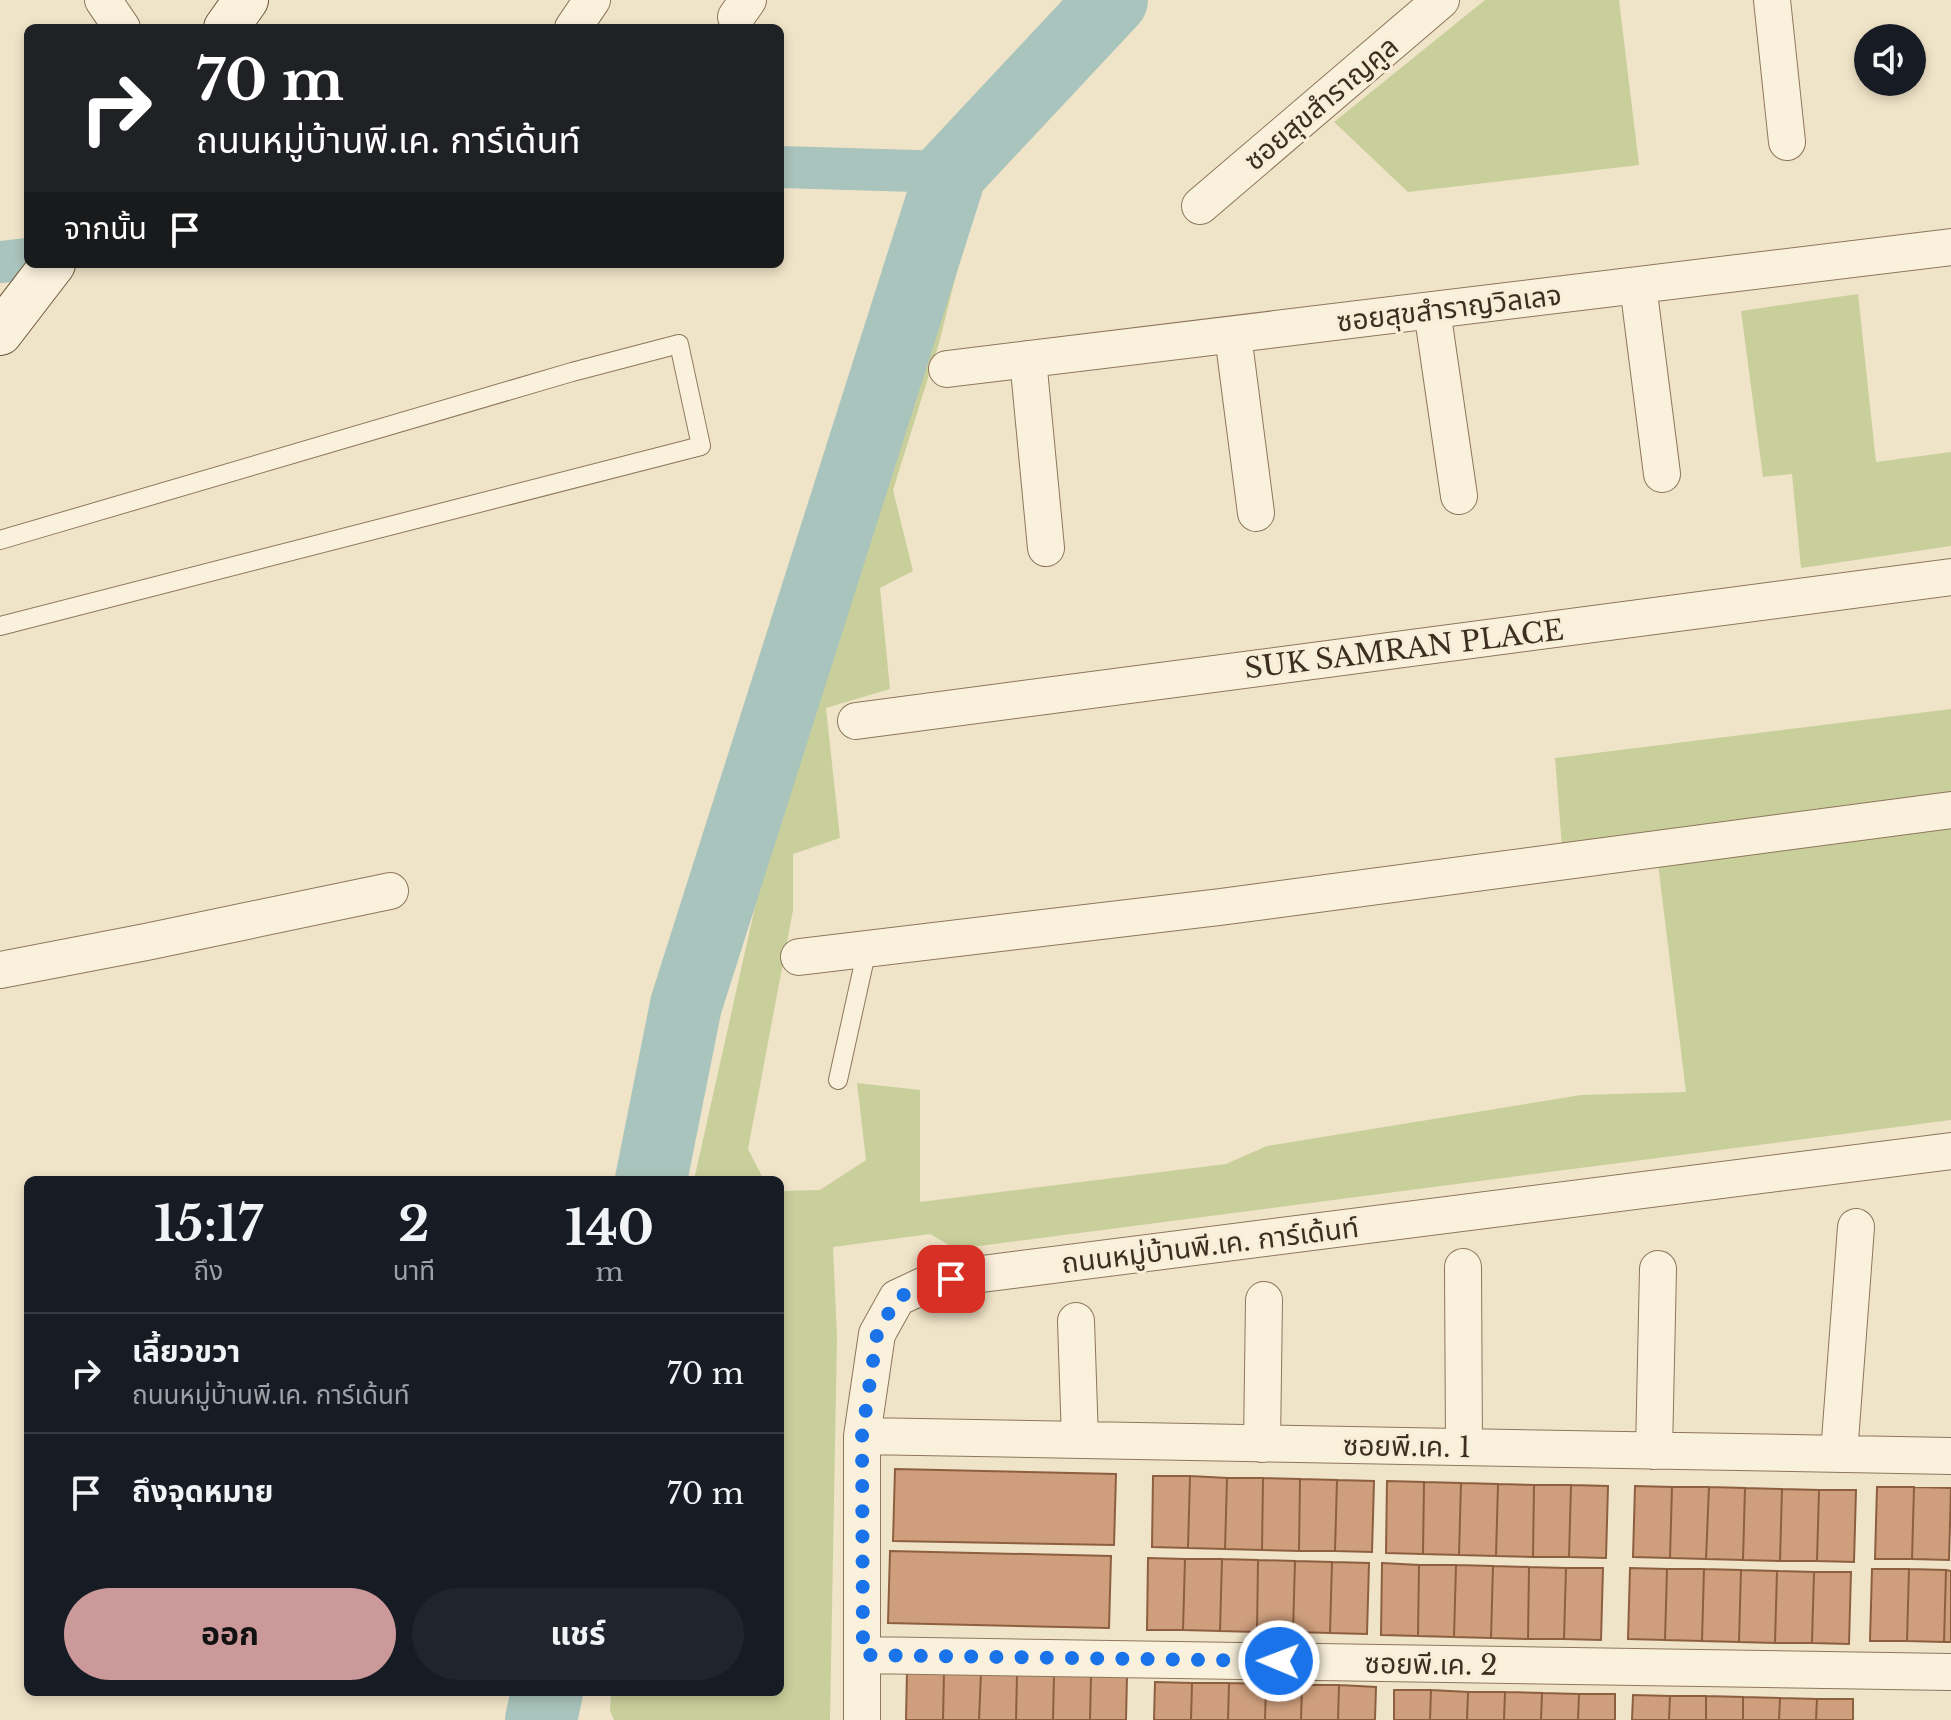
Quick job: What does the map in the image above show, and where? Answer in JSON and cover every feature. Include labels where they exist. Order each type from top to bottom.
[{"type":"street","points":[[103,0],[119,24]]},
{"type":"street","points":[[229,24],[246,0]]},
{"type":"street","points":[[576,24],[592,0]]},
{"type":"street","name":"ซอยสุขสำราญคูล","points":[[1200,206],[1441,0]]},
{"type":"street","points":[[1772,0],[1787,142]]},
{"type":"street","name":"ซอยสุขสำราญวิลเลจ","points":[[947,369],[1951,247]]},
{"type":"street","points":[[11,320],[50,268]]},
{"type":"street","points":[[1638,285],[1662,474]]},
{"type":"street","points":[[1432,310],[1459,496]]},
{"type":"street","points":[[1233,335],[1256,513]]},
{"type":"street","points":[[1028,359],[1046,548]]},
{"type":"street","name":"SUK SAMRAN PLACE","points":[[856,721],[1951,577]]},
{"type":"street","points":[[799,957],[1220,907],[1951,810]]},
{"type":"street","points":[[0,970],[390,891]]},
{"type":"street","name":"ถนนหมู่บ้านพี.เค. การ์เด้นท์","points":[[862,1720],[862,1436],[877,1334],[897,1298],[929,1283],[974,1275],[1951,1151]]},
{"type":"street","points":[[1839,1454],[1856,1227]]},
{"type":"street","points":[[1463,1267],[1464,1447]]},
{"type":"street","points":[[1654,1451],[1658,1269]]},
{"type":"street","points":[[1262,1444],[1264,1300]]},
{"type":"street","points":[[1076,1321],[1080,1440]]},
{"type":"street","name":"ซอยพี.เค. 1","points":[[862,1436],[1951,1456]]},
{"type":"street","name":"ซอยพี.เค. 2","points":[[863,1655],[1951,1672]]},
{"type":"lane","points":[[0,540],[572,372],[679,344],[701,446],[0,626]]},
{"type":"lane","points":[[838,1080],[867,949]]},
{"type":"green space","points":[[1485,0],[1619,0],[1639,165],[1408,192],[1334,122]]},
{"type":"green space","points":[[964,243],[939,343],[893,490],[913,571],[880,588],[890,689],[826,708],[840,838],[793,854],[793,910],[748,1149],[762,1176],[695,1176],[790,750],[850,586],[921,361]]},
{"type":"green space","points":[[1858,294],[1876,462],[1951,452],[1951,546],[1801,568],[1792,474],[1763,477],[1741,311]]},
{"type":"green space","points":[[1951,709],[1951,797],[1562,847],[1555,758]]},
{"type":"green space","points":[[1951,827],[1951,1120],[956,1249],[930,1234],[833,1247],[837,1337],[830,1720],[614,1720],[610,1711],[611,1696],[784,1696],[784,1191],[820,1190],[866,1160],[857,1083],[920,1090],[920,1202],[1226,1164],[1267,1146],[1581,1095],[1686,1092],[1658,864]]},
{"type":"building","points":[[895,1469],[1116,1474],[1114,1545],[893,1541]]},
{"type":"building","points":[[1153,1476],[1190,1476],[1188,1548],[1152,1547]]},
{"type":"building","points":[[1190,1476],[1227,1478],[1225,1549],[1188,1548]]},
{"type":"building","points":[[1227,1478],[1263,1478],[1262,1550],[1225,1549]]},
{"type":"building","points":[[1263,1478],[1300,1479],[1299,1551],[1262,1550]]},
{"type":"building","points":[[1300,1479],[1337,1480],[1335,1551],[1299,1551]]},
{"type":"building","points":[[1337,1480],[1374,1481],[1372,1552],[1335,1551]]},
{"type":"building","points":[[1387,1481],[1424,1482],[1423,1554],[1386,1553]]},
{"type":"building","points":[[1424,1482],[1461,1483],[1459,1555],[1423,1554]]},
{"type":"building","points":[[1461,1483],[1498,1484],[1496,1556],[1459,1555]]},
{"type":"building","points":[[1498,1484],[1534,1485],[1533,1557],[1496,1556]]},
{"type":"building","points":[[1534,1485],[1571,1485],[1569,1557],[1533,1557]]},
{"type":"building","points":[[1571,1485],[1608,1486],[1606,1558],[1569,1557]]},
{"type":"building","points":[[1635,1486],[1672,1487],[1670,1558],[1633,1557]]},
{"type":"building","points":[[1672,1487],[1709,1487],[1706,1559],[1670,1558]]},
{"type":"building","points":[[1709,1487],[1745,1488],[1743,1560],[1706,1559]]},
{"type":"building","points":[[1877,1487],[1914,1487],[1912,1559],[1875,1559]]},
{"type":"building","points":[[1914,1487],[1951,1488],[1949,1560],[1912,1559]]},
{"type":"building","points":[[1745,1488],[1782,1489],[1780,1561],[1743,1560]]},
{"type":"building","points":[[1782,1489],[1819,1490],[1817,1561],[1780,1561]]},
{"type":"building","points":[[1819,1490],[1856,1490],[1854,1562],[1817,1561]]},
{"type":"building","points":[[890,1551],[1111,1556],[1109,1628],[888,1623]]},
{"type":"building","points":[[1148,1558],[1185,1559],[1183,1630],[1147,1630]]},
{"type":"building","points":[[1185,1559],[1222,1559],[1220,1631],[1183,1630]]},
{"type":"building","points":[[1222,1559],[1258,1560],[1257,1632],[1220,1631]]},
{"type":"building","points":[[1258,1560],[1295,1561],[1293,1632],[1257,1632]]},
{"type":"building","points":[[1295,1561],[1332,1562],[1330,1633],[1293,1632]]},
{"type":"building","points":[[1332,1562],[1369,1563],[1367,1634],[1330,1633]]},
{"type":"building","points":[[1382,1563],[1419,1565],[1418,1636],[1381,1635]]},
{"type":"building","points":[[1419,1565],[1456,1565],[1454,1637],[1418,1636]]},
{"type":"building","points":[[1456,1565],[1493,1566],[1491,1638],[1454,1637]]},
{"type":"building","points":[[1493,1566],[1529,1567],[1528,1639],[1491,1638]]},
{"type":"building","points":[[1529,1567],[1566,1568],[1564,1639],[1528,1639]]},
{"type":"building","points":[[1566,1568],[1603,1568],[1601,1640],[1564,1639]]},
{"type":"building","points":[[1630,1568],[1667,1569],[1665,1640],[1628,1639]]},
{"type":"building","points":[[1667,1569],[1704,1569],[1702,1641],[1665,1640]]},
{"type":"building","points":[[1704,1569],[1741,1570],[1739,1642],[1702,1641]]},
{"type":"building","points":[[1872,1569],[1909,1569],[1907,1641],[1870,1641]]},
{"type":"building","points":[[1909,1569],[1946,1570],[1944,1642],[1907,1641]]},
{"type":"building","points":[[1741,1570],[1777,1571],[1775,1643],[1739,1642]]},
{"type":"building","points":[[1946,1570],[1951,1571],[1951,1642],[1944,1642]]},
{"type":"building","points":[[1777,1571],[1814,1572],[1812,1643],[1775,1643]]},
{"type":"building","points":[[1814,1572],[1851,1572],[1849,1644],[1812,1643]]},
{"type":"building","points":[[907,1672],[944,1672],[943,1720],[906,1720]]},
{"type":"building","points":[[944,1672],[981,1673],[979,1720],[943,1720]]},
{"type":"building","points":[[981,1673],[1017,1674],[1016,1720],[979,1720]]},
{"type":"building","points":[[1017,1674],[1054,1674],[1053,1720],[1016,1720]]},
{"type":"building","points":[[1054,1674],[1091,1676],[1090,1720],[1053,1720]]},
{"type":"building","points":[[1091,1676],[1127,1676],[1126,1720],[1090,1720]]},
{"type":"building","points":[[1155,1682],[1192,1683],[1191,1720],[1154,1720]]},
{"type":"building","points":[[1192,1683],[1229,1683],[1228,1720],[1191,1720]]},
{"type":"building","points":[[1229,1683],[1266,1684],[1265,1720],[1228,1720]]},
{"type":"building","points":[[1266,1684],[1302,1685],[1301,1720],[1265,1720]]},
{"type":"building","points":[[1302,1685],[1339,1685],[1338,1720],[1301,1720]]},
{"type":"building","points":[[1339,1685],[1376,1687],[1375,1720],[1338,1720]]},
{"type":"building","points":[[1394,1690],[1431,1690],[1430,1720],[1394,1720]]},
{"type":"building","points":[[1431,1690],[1468,1692],[1467,1720],[1430,1720]]},
{"type":"building","points":[[1468,1692],[1505,1692],[1504,1720],[1467,1720]]},
{"type":"building","points":[[1505,1692],[1542,1693],[1541,1720],[1504,1720]]},
{"type":"building","points":[[1542,1693],[1579,1694],[1578,1720],[1541,1720]]},
{"type":"building","points":[[1579,1694],[1615,1694],[1615,1720],[1578,1720]]},
{"type":"building","points":[[1633,1695],[1670,1696],[1669,1720],[1632,1720]]},
{"type":"building","points":[[1670,1696],[1706,1696],[1706,1720],[1669,1720]]},
{"type":"building","points":[[1706,1696],[1743,1697],[1743,1720],[1706,1720]]},
{"type":"building","points":[[1743,1697],[1780,1698],[1779,1720],[1743,1720]]},
{"type":"building","points":[[1780,1698],[1817,1699],[1816,1720],[1779,1720]]},
{"type":"building","points":[[1817,1699],[1853,1699],[1853,1720],[1816,1720]]},
{"type":"waterway","points":[[652,1176],[686,1005],[951,172],[1112,0]]},
{"type":"waterway","points":[[784,167],[951,172]]},
{"type":"waterway","points":[[0,262],[24,259]]},
{"type":"waterway","points":[[541,1720],[546,1696]]},
{"type":"route","points":[[951,1279],[929,1283],[897,1298],[877,1334],[862,1436],[863,1655],[1279,1661]]}]
